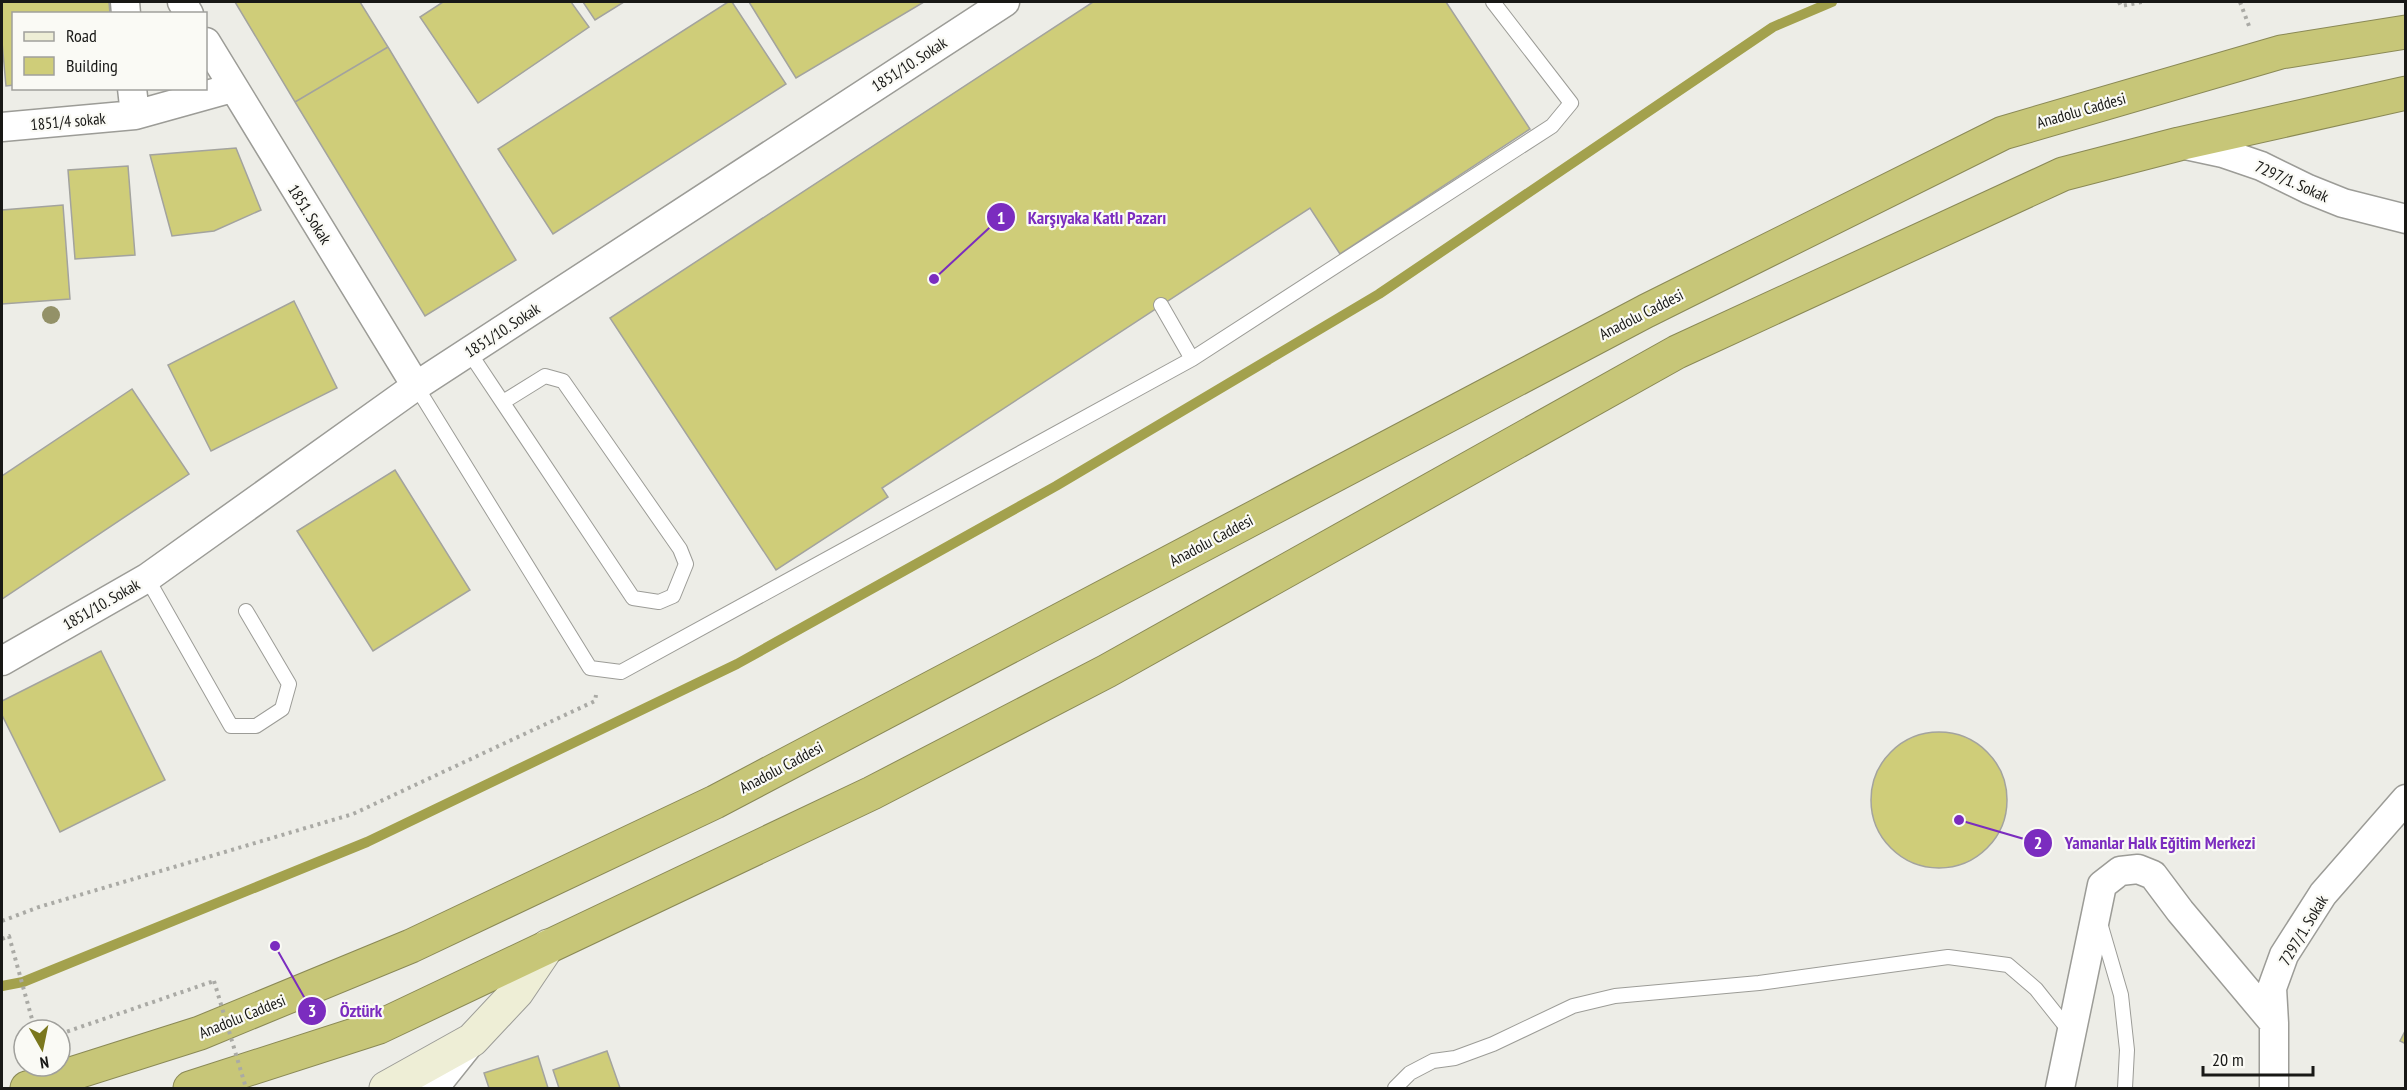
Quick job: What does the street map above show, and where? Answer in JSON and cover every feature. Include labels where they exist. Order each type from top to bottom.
[{"type":"highway","name":"Anadolu Caddesi","points":[[27,1089],[200,1033],[411,946],[715,802],[1646,311],[2003,133],[2282,52],[2406,32]]},
{"type":"highway","points":[[190,1089],[379,1028],[872,793],[1097,676],[1677,352],[2063,174],[2179,144],[2406,93]]},
{"type":"street","name":"1851/10. Sokak","points":[[2,661],[147,578],[416,386],[1005,2]]},
{"type":"street","name":"1851. Sokak","points":[[207,44],[416,386]]},
{"type":"street","name":"1851/4 sokak","points":[[2,127],[134,102],[232,88]]},
{"type":"street","name":"7297/1. Sokak","points":[[2179,144],[2223,153],[2261,166],[2343,203],[2406,219]]},
{"type":"street","name":"7297/1. Sokak","points":[[2274,1089],[2272,988],[2283,955],[2323,894],[2406,799]]},
{"type":"street","points":[[2060,1089],[2073,1035],[2102,885],[2120,871],[2138,869],[2153,875],[2180,911],[2274,1023]]},
{"type":"street","points":[[434,1089],[471,1040],[517,992],[548,946]]},
{"type":"street","points":[[386,1089],[471,1040]]},
{"type":"lane","points":[[416,386],[590,668],[621,672],[1192,359],[1552,126],[1571,103],[1493,2]]},
{"type":"lane","points":[[1161,305],[1192,359]]},
{"type":"lane","points":[[469,352],[633,598],[659,602],[673,596],[686,564],[680,549],[563,381],[545,376],[503,402]]},
{"type":"lane","points":[[147,578],[231,726],[256,726],[282,709],[289,684],[246,610]]},
{"type":"lane","points":[[2096,912],[2121,995],[2127,1050],[2125,1089]]},
{"type":"lane","points":[[1395,1089],[1410,1073],[1433,1061],[1455,1058],[1493,1044],[1573,1006],[1615,996],[1759,983],[1948,957],[2008,965],[2036,989],[2073,1035]]},
{"type":"path","points":[[2119,2],[2121,6],[2142,2]]},
{"type":"path","points":[[2,921],[39,907],[353,814],[595,701],[599,670]]},
{"type":"path","points":[[2,939],[9,936],[32,1018]]},
{"type":"path","points":[[72,1030],[214,981],[246,1089]]},
{"type":"building","points":[[2,2],[109,2],[110,12],[12,12],[12,85],[6,86],[2,42]]},
{"type":"building","points":[[235,2],[360,2],[388,47],[295,102]]},
{"type":"building","points":[[443,2],[571,2],[589,27],[478,103],[420,17]]},
{"type":"building","points":[[583,2],[624,2],[595,20]]},
{"type":"building","points":[[728,2],[732,2],[786,84],[553,234],[498,149]]},
{"type":"building","points":[[749,2],[924,2],[796,78]]},
{"type":"building","points":[[1093,2],[1446,2],[1530,129],[1340,254],[1310,208],[882,488],[888,497],[776,570],[610,318]]},
{"type":"building","points":[[388,47],[516,260],[425,316],[295,102]]},
{"type":"building","points":[[236,148],[261,210],[214,231],[172,236],[150,155]]},
{"type":"building","points":[[128,166],[135,255],[75,259],[68,170]]},
{"type":"building","points":[[63,205],[70,299],[2,304],[2,210]]},
{"type":"building","points":[[294,301],[337,388],[211,451],[168,365]]},
{"type":"building","points":[[132,389],[189,474],[2,599],[2,476]]},
{"type":"building","points":[[395,470],[470,590],[373,651],[297,531]]},
{"type":"building","points":[[101,651],[165,780],[60,832],[2,715],[2,701]]},
{"type":"building","points":[[1939,732],[1965,737],[1977,743],[1987,752],[1996,762],[2002,774],[2007,800],[2002,826],[1996,838],[1987,848],[1977,857],[1965,863],[1939,868],[1913,863],[1901,857],[1891,848],[1882,838],[1876,826],[1871,800],[1876,774],[1882,762],[1891,752],[1901,743],[1913,737]]},
{"type":"building","points":[[2406,1029],[2406,1044],[2400,1041]]},
{"type":"building","points":[[607,1051],[620,1088],[559,1088],[553,1070]]},
{"type":"building","points":[[538,1056],[548,1088],[489,1088],[484,1073]]},
{"type":"waterway","points":[[2,986],[23,982],[367,842],[737,664],[1056,486],[1379,294],[1773,27],[1832,2]]},
{"type":"place","name":"Karşıyaka Katlı Pazarı","points":[[934,279]]},
{"type":"place","name":"Yamanlar Halk Eğitim Merkezi","points":[[1959,820]]},
{"type":"place","name":"Öztürk","points":[[275,946]]}]
